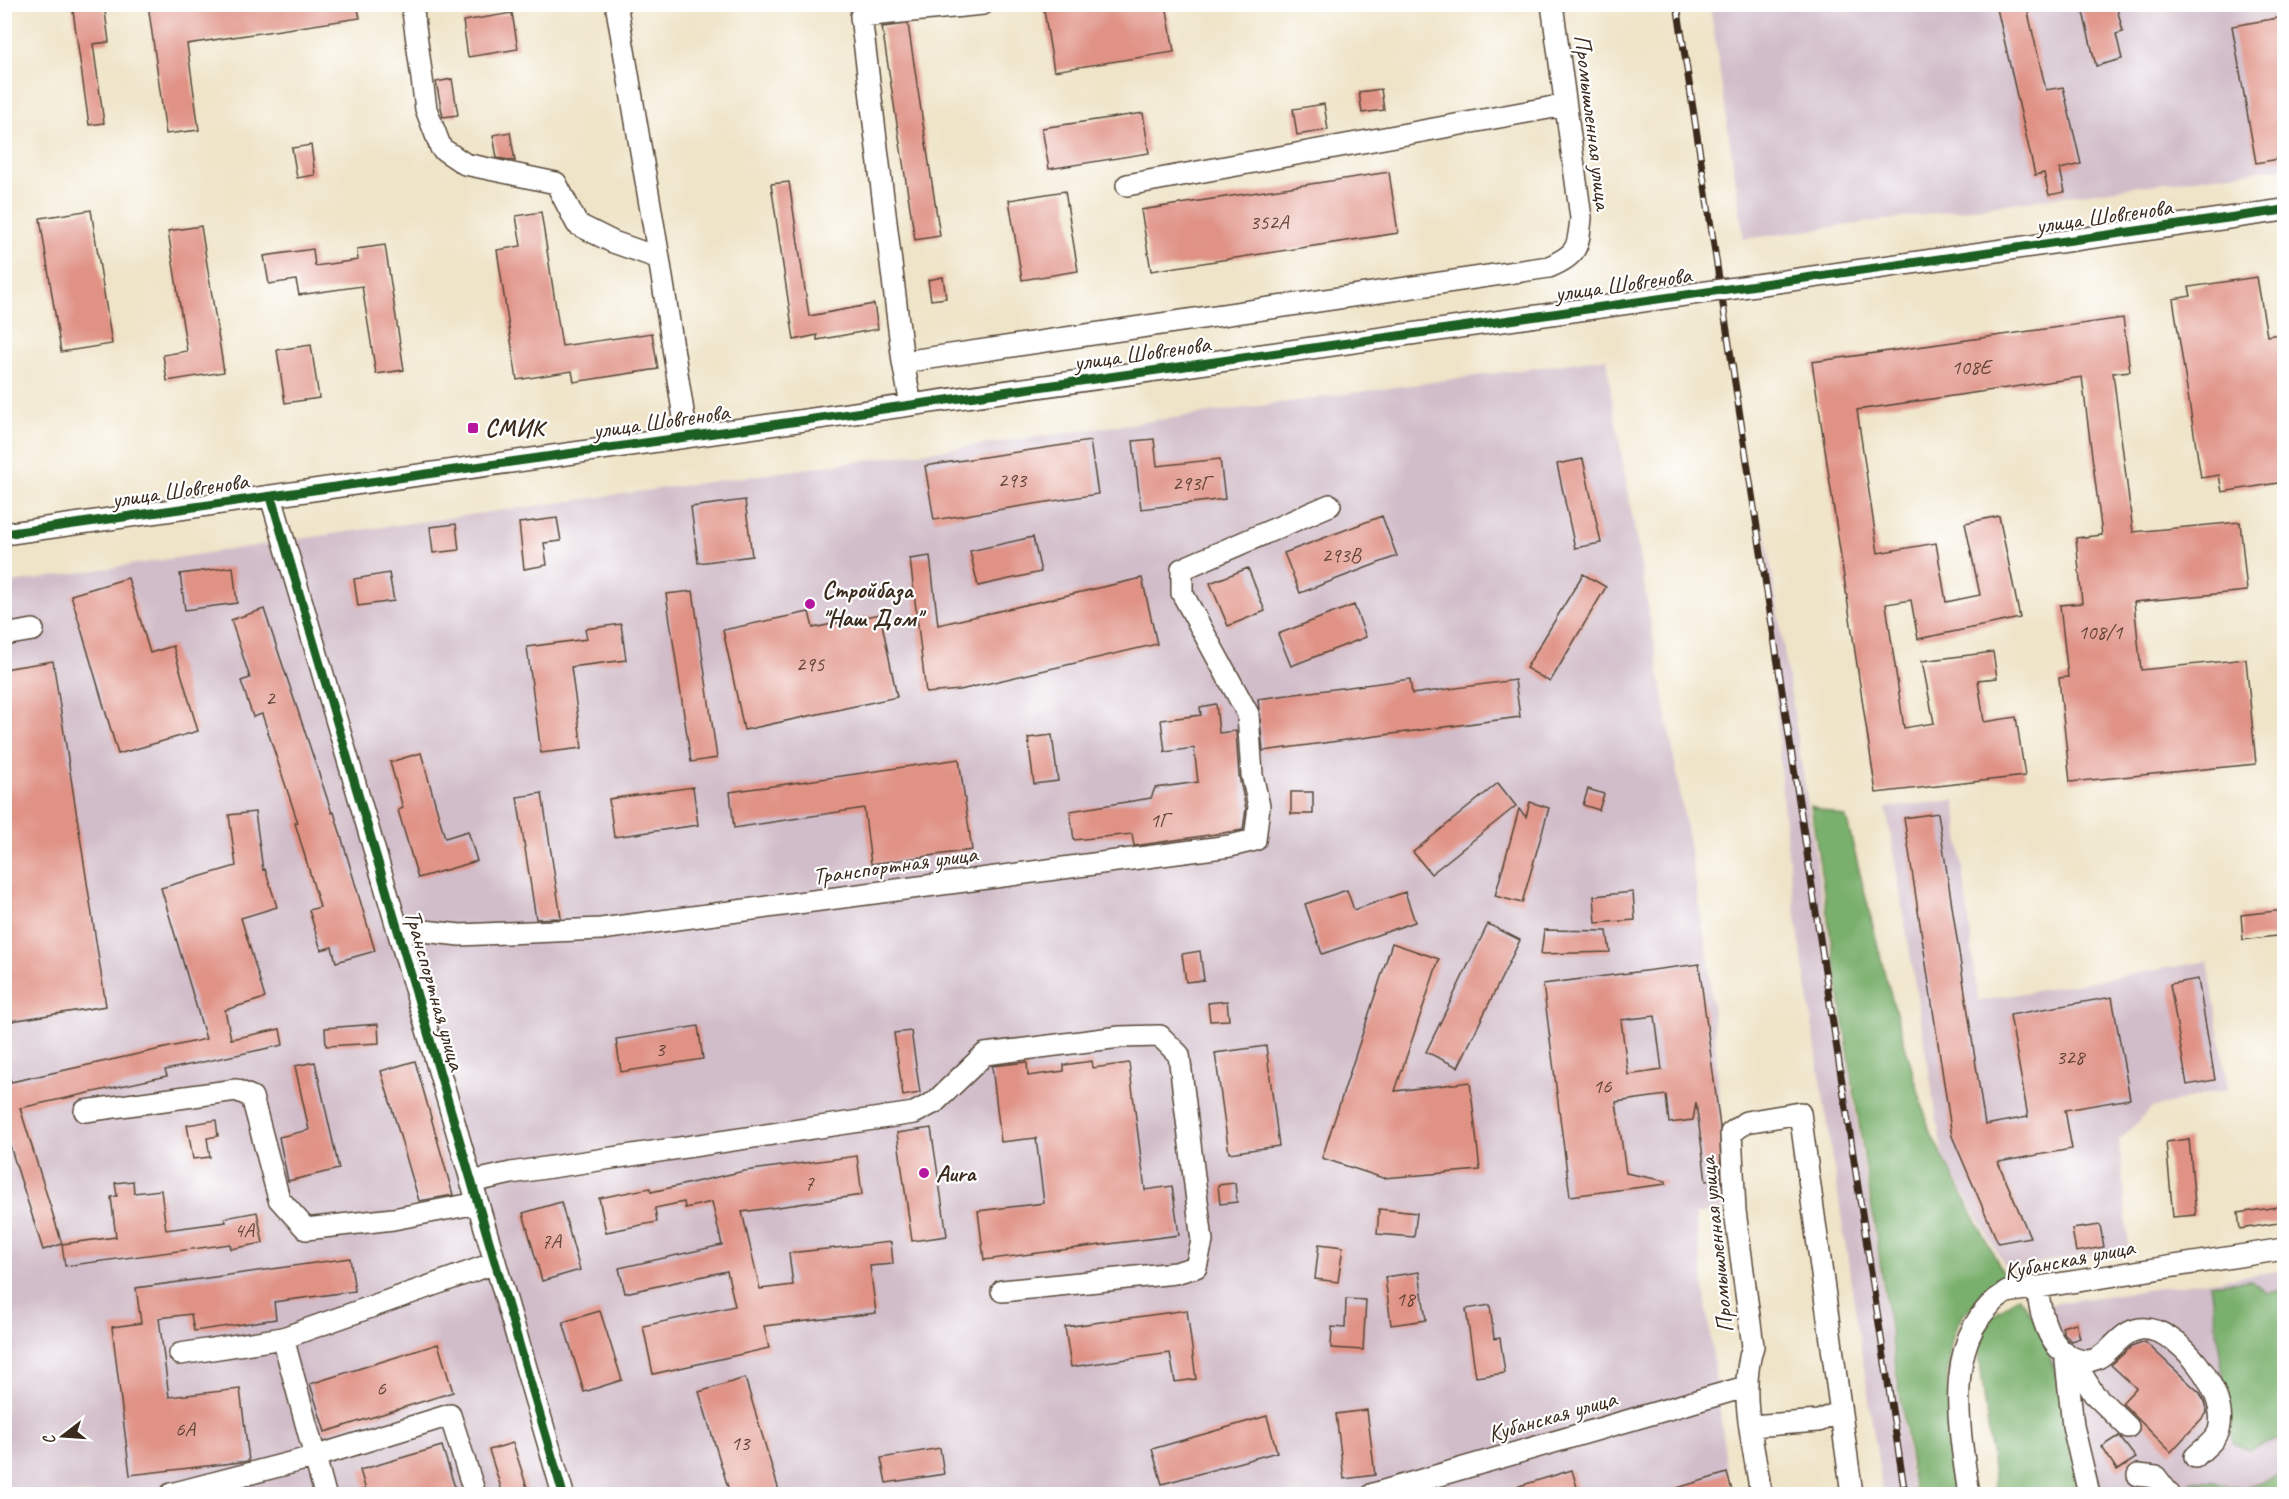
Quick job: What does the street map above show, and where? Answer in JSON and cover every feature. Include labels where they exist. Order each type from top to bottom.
[{"type":"street","points":[[412,4],[426,109],[441,148],[465,164],[556,183],[577,224],[613,242],[659,258]]},
{"type":"street","points":[[619,4],[617,9],[687,437]]},
{"type":"street","points":[[911,405],[903,362],[861,16],[983,4]]},
{"type":"street","name":"Промышленная улица","points":[[903,362],[1549,267],[1569,258],[1578,246],[1581,218],[1551,4]]},
{"type":"street","points":[[1127,186],[1565,105]]},
{"type":"street","name":"улица Шовгенова","points":[[4,534],[2284,210]]},
{"type":"street","name":"Транспортная улица","points":[[271,497],[563,1494]]},
{"type":"street","name":"Транспортная улица","points":[[397,928],[460,935],[601,929],[1230,846],[1255,840],[1259,806],[1252,775],[1248,714],[1182,593],[1182,569],[1330,505]]},
{"type":"street","points":[[4,635],[33,630]]},
{"type":"street","points":[[471,1182],[511,1173],[914,1113],[935,1102],[985,1054],[1120,1037],[1160,1036],[1179,1055],[1202,1241],[1196,1267],[1175,1273],[1002,1291]]},
{"type":"street","points":[[85,1111],[236,1090],[252,1097],[279,1199],[306,1229],[393,1220],[478,1203]]},
{"type":"street","name":"Промышленная улица","points":[[1761,1494],[1745,1387],[1747,1364],[1753,1346],[1735,1211],[1731,1132],[1746,1122],[1800,1113],[1839,1412]]},
{"type":"street","name":"Кубанская улица","points":[[1969,1494],[1962,1451],[1960,1385],[1966,1342],[1976,1318],[1992,1301],[2007,1292],[2284,1249]]},
{"type":"street","points":[[180,1354],[283,1338],[495,1263]]},
{"type":"street","points":[[2037,1287],[2040,1309],[2048,1331],[2068,1354],[2094,1394],[2128,1427]]},
{"type":"street","points":[[2068,1354],[2082,1361],[2095,1359],[2108,1353],[2128,1333],[2140,1329],[2156,1332],[2177,1344],[2207,1376],[2218,1395],[2222,1414],[2219,1432],[2195,1457]]},
{"type":"street","points":[[283,1338],[326,1494]]},
{"type":"street","points":[[2068,1354],[2073,1426],[2089,1494]]},
{"type":"street","name":"Кубанская улица","points":[[1373,1494],[1745,1387]]},
{"type":"street","points":[[1751,1426],[1819,1421],[1839,1412],[1852,1494]]},
{"type":"street","points":[[171,1494],[317,1456],[450,1415],[475,1494]]},
{"type":"street","points":[[1962,1451],[1980,1494]]},
{"type":"street","points":[[2138,1475],[2156,1477],[2168,1494]]},
{"type":"shaded area","points":[[1710,5],[2284,5],[2284,167],[1744,239]]},
{"type":"shaded area","points":[[1607,358],[1611,393],[1708,955],[1721,1115],[1723,1210],[1695,1214],[1730,1494],[5,1494],[5,584],[339,533]]},
{"type":"shaded area","points":[[1764,520],[1913,1494],[1883,1494],[1791,883],[1782,793]]},
{"type":"shaded area","points":[[1955,800],[1978,1001],[2208,961],[2228,1089],[2152,1108],[2119,1140],[2129,1249],[2006,1268],[1943,1156],[1886,808]]},
{"type":"shaded area","points":[[2284,1270],[2284,1494],[2024,1494],[2022,1308]]},
{"type":"green space","points":[[1811,806],[1846,817],[1885,975],[1930,1132],[2008,1282],[1970,1307],[1955,1330],[1951,1346],[1949,1411],[1958,1494],[1915,1494]]},
{"type":"green space","points":[[2251,1280],[2267,1293],[2284,1290],[2284,1438],[2249,1450],[2233,1443],[2210,1284]]},
{"type":"green space","points":[[2018,1297],[2031,1313],[2051,1361],[2067,1419],[2083,1494],[1996,1494],[1978,1345],[1993,1315]]},
{"type":"green space","points":[[2284,1472],[2284,1494],[2199,1494],[2191,1482],[2214,1482],[2244,1489]]},
{"type":"building","points":[[72,4],[104,4],[109,42],[93,44],[104,123],[89,125]]},
{"type":"building","points":[[148,4],[182,4],[182,8],[207,4],[357,4],[360,18],[187,44],[199,130],[166,134]]},
{"type":"building","points":[[1043,4],[1166,4],[1174,52],[1054,71]]},
{"type":"building","points":[[1996,4],[2026,4],[2046,90],[2063,87],[2081,164],[2060,169],[2065,192],[2049,195],[2044,173],[2035,175]]},
{"type":"building","points":[[2081,4],[2116,4],[2123,32],[2116,34],[2122,59],[2096,66]]},
{"type":"building","points":[[512,13],[518,49],[468,57],[463,21]]},
{"type":"building","points":[[2284,17],[2284,158],[2256,163],[2232,26]]},
{"type":"building","points":[[908,24],[940,236],[915,240],[882,27]]},
{"type":"building","points":[[452,79],[458,115],[443,117],[436,82]]},
{"type":"building","points":[[1381,89],[1384,110],[1362,113],[1359,92]]},
{"type":"building","points":[[1324,104],[1328,130],[1297,135],[1293,109]]},
{"type":"building","points":[[1143,113],[1149,153],[1049,169],[1042,128]]},
{"type":"building","points":[[510,132],[515,161],[497,158],[493,135]]},
{"type":"building","points":[[311,145],[315,175],[297,178],[292,148]]},
{"type":"building","points":[[1389,172],[1398,233],[1151,271],[1141,210]]},
{"type":"building","points":[[789,182],[809,316],[874,304],[878,329],[817,340],[817,335],[794,340],[771,184]]},
{"type":"building","points":[[1065,191],[1078,271],[1022,280],[1009,200]]},
{"type":"building","points":[[91,210],[112,344],[61,352],[40,218]]},
{"type":"building","points":[[541,212],[562,346],[652,333],[658,369],[574,382],[572,371],[517,380],[497,250],[521,246],[516,216]]},
{"type":"building","points":[[201,226],[224,372],[167,381],[163,355],[187,351],[168,231]]},
{"type":"building","points":[[385,245],[404,370],[376,374],[362,286],[299,295],[296,280],[269,284],[264,256],[313,249],[315,266],[358,260],[357,249]]},
{"type":"building","points":[[943,277],[946,298],[931,300],[928,280]]},
{"type":"building","points":[[2257,277],[2267,336],[2280,334],[2284,364],[2284,417],[2280,418],[2284,447],[2284,482],[2222,492],[2219,475],[2201,478],[2173,299],[2191,296],[2189,287]]},
{"type":"building","points":[[2123,318],[2130,371],[2113,373],[2133,532],[2240,522],[2247,591],[2134,602],[2141,670],[2246,659],[2256,764],[2070,782],[2059,678],[2068,677],[2060,605],[2082,603],[2076,538],[2102,535],[2082,377],[1857,410],[1878,553],[1936,543],[1946,602],[1980,595],[1965,523],[1999,516],[2020,618],[1918,639],[1911,600],[1886,604],[1904,728],[1934,723],[1922,661],[1993,652],[1997,678],[1978,680],[1984,722],[2016,717],[2025,776],[1876,793],[1812,362]]},
{"type":"building","points":[[311,345],[319,398],[285,403],[277,350]]},
{"type":"building","points":[[1154,439],[1157,466],[1220,459],[1225,499],[1141,509],[1133,441]]},
{"type":"building","points":[[1090,441],[1098,494],[934,520],[925,466]]},
{"type":"building","points":[[1583,459],[1601,543],[1575,548],[1557,464]]},
{"type":"building","points":[[745,500],[752,556],[698,563],[691,507]]},
{"type":"building","points":[[1382,516],[1397,556],[1300,593],[1284,553]]},
{"type":"building","points":[[557,518],[561,541],[544,543],[547,565],[524,569],[519,523]]},
{"type":"building","points":[[456,524],[459,550],[433,553],[430,527]]},
{"type":"building","points":[[1033,537],[1041,572],[978,586],[970,551]]},
{"type":"building","points":[[930,556],[938,625],[1142,578],[1157,644],[960,690],[926,693],[910,559]]},
{"type":"building","points":[[233,567],[237,603],[185,610],[180,574]]},
{"type":"building","points":[[1248,568],[1265,611],[1228,626],[1210,583]]},
{"type":"building","points":[[389,573],[394,601],[358,606],[354,579]]},
{"type":"building","points":[[1583,574],[1606,587],[1550,682],[1526,668]]},
{"type":"building","points":[[128,578],[150,653],[173,646],[198,731],[118,754],[71,595]]},
{"type":"building","points":[[693,591],[717,758],[691,762],[666,594]]},
{"type":"building","points":[[1354,605],[1366,637],[1291,666],[1278,634]]},
{"type":"building","points":[[264,609],[332,813],[334,812],[375,951],[336,962],[332,947],[321,950],[309,910],[320,907],[295,823],[298,823],[262,714],[253,717],[241,681],[250,678],[231,620]]},
{"type":"building","points":[[809,612],[813,628],[880,614],[897,697],[744,730],[723,630]]},
{"type":"building","points":[[621,624],[626,660],[571,667],[582,748],[541,753],[527,647],[587,639],[585,629]]},
{"type":"building","points":[[53,661],[106,1006],[4,1022],[4,669]]},
{"type":"building","points":[[1410,679],[1412,694],[1515,680],[1520,717],[1263,751],[1258,699]]},
{"type":"building","points":[[1216,704],[1219,733],[1236,731],[1239,776],[1246,809],[1243,830],[1134,846],[1132,834],[1074,840],[1070,811],[1151,798],[1155,788],[1198,782],[1194,748],[1165,752],[1161,720],[1201,715],[1200,707]]},
{"type":"building","points":[[1052,735],[1058,781],[1034,784],[1028,738]]},
{"type":"building","points":[[421,753],[445,838],[468,831],[477,861],[418,878],[398,810],[403,808],[390,762]]},
{"type":"building","points":[[959,759],[972,850],[871,864],[864,808],[734,828],[730,792]]},
{"type":"building","points":[[1498,783],[1516,806],[1431,874],[1413,852]]},
{"type":"building","points":[[693,787],[698,825],[614,837],[609,799]]},
{"type":"building","points":[[1588,789],[1604,794],[1599,810],[1583,805]]},
{"type":"building","points":[[1291,792],[1313,792],[1313,814],[1291,814]]},
{"type":"building","points":[[542,793],[561,918],[536,919],[517,797]]},
{"type":"building","points":[[1530,802],[1549,808],[1522,903],[1495,896],[1519,809],[1526,817]]},
{"type":"building","points":[[255,812],[263,870],[265,869],[277,907],[241,918],[265,998],[225,1010],[231,1039],[280,1029],[283,1045],[165,1070],[167,1076],[20,1108],[62,1244],[43,1250],[4,1127],[4,1072],[8,1071],[11,1082],[206,1039],[161,888],[236,866],[229,815]]},
{"type":"building","points":[[1938,813],[1985,1125],[2028,1117],[2010,1015],[2112,997],[2130,1099],[2065,1110],[2072,1149],[1998,1162],[2030,1237],[1998,1243],[1952,1136],[1904,818]]},
{"type":"building","points":[[1347,890],[1354,910],[1405,892],[1415,922],[1322,954],[1305,904]]},
{"type":"building","points":[[1633,892],[1635,920],[1596,923],[1594,896]]},
{"type":"building","points":[[2284,910],[2284,935],[2243,940],[2241,915]]},
{"type":"building","points":[[1488,924],[1520,940],[1458,1067],[1426,1052]]},
{"type":"building","points":[[1544,930],[1607,931],[1610,952],[1541,954]]},
{"type":"building","points":[[1392,943],[1439,959],[1395,1091],[1470,1082],[1480,1170],[1383,1178],[1322,1158]]},
{"type":"building","points":[[1200,951],[1204,980],[1186,982],[1182,954]]},
{"type":"building","points":[[1699,964],[1720,1127],[1721,1180],[1706,1181],[1696,1102],[1693,1120],[1669,1123],[1666,1095],[1616,1102],[1626,1173],[1666,1181],[1666,1184],[1570,1196],[1543,984]],"holes":[[[1655,1016],[1662,1070],[1628,1075],[1621,1020]]]},
{"type":"building","points":[[2198,979],[2215,1080],[2187,1085],[2170,984]]},
{"type":"building","points":[[1227,1001],[1229,1020],[1210,1021],[1208,1003]]},
{"type":"building","points":[[378,1024],[379,1043],[326,1046],[325,1028]]},
{"type":"building","points":[[698,1026],[703,1059],[621,1072],[616,1039]]},
{"type":"building","points":[[911,1031],[920,1093],[903,1096],[894,1033]]},
{"type":"building","points":[[1266,1046],[1279,1146],[1229,1153],[1215,1053]]},
{"type":"building","points":[[415,1061],[453,1195],[419,1201],[381,1071]]},
{"type":"building","points":[[1092,1061],[1093,1068],[1129,1063],[1145,1190],[1172,1186],[1179,1235],[984,1260],[978,1211],[1044,1203],[1036,1138],[1001,1142],[992,1066],[1027,1062],[1028,1076],[1064,1071],[1064,1065]]},
{"type":"building","points":[[315,1062],[339,1169],[288,1181],[279,1137],[309,1130],[295,1066]]},
{"type":"building","points":[[216,1120],[218,1136],[207,1138],[210,1157],[193,1159],[187,1125]]},
{"type":"building","points":[[931,1128],[947,1236],[912,1241],[897,1133]]},
{"type":"building","points":[[2189,1139],[2196,1215],[2173,1217],[2166,1142]]},
{"type":"building","points":[[857,1156],[862,1195],[742,1212],[760,1289],[793,1285],[789,1253],[891,1242],[893,1264],[870,1266],[876,1313],[764,1326],[769,1348],[653,1374],[643,1326],[735,1306],[727,1271],[625,1293],[619,1268],[722,1245],[712,1202],[685,1208],[684,1202],[655,1208],[657,1222],[606,1232],[599,1198],[650,1188],[651,1192],[744,1171]]},
{"type":"building","points":[[133,1181],[134,1193],[161,1190],[166,1230],[226,1222],[225,1218],[257,1212],[263,1243],[231,1249],[230,1244],[65,1266],[62,1244],[116,1237],[111,1197],[117,1196],[115,1183]]},
{"type":"building","points":[[1235,1183],[1237,1202],[1220,1204],[1218,1185]]},
{"type":"building","points":[[561,1202],[580,1270],[542,1281],[523,1213]]},
{"type":"building","points":[[2284,1206],[2284,1222],[2240,1229],[2238,1213]]},
{"type":"building","points":[[1379,1209],[1417,1213],[1414,1237],[1377,1234]]},
{"type":"building","points":[[2100,1225],[2104,1247],[2076,1252],[2072,1229]]},
{"type":"building","points":[[1319,1244],[1343,1247],[1338,1282],[1315,1279]]},
{"type":"building","points":[[350,1258],[355,1291],[274,1302],[276,1319],[194,1331],[191,1314],[159,1318],[169,1397],[240,1389],[249,1461],[130,1475],[112,1327],[141,1323],[136,1288]]},
{"type":"building","points":[[1419,1272],[1426,1320],[1391,1325],[1385,1277]]},
{"type":"building","points":[[1346,1299],[1366,1300],[1363,1350],[1331,1348],[1332,1327],[1345,1328]]},
{"type":"building","points":[[1490,1305],[1494,1339],[1500,1338],[1505,1373],[1476,1377],[1466,1309]]},
{"type":"building","points":[[1187,1310],[1196,1379],[1175,1382],[1170,1353],[1071,1367],[1065,1327]]},
{"type":"building","points":[[600,1311],[622,1380],[584,1392],[563,1322]]},
{"type":"building","points":[[2076,1323],[2080,1338],[2071,1341],[2064,1334],[2062,1327]]},
{"type":"building","points":[[2145,1342],[2200,1393],[2207,1413],[2171,1452],[2122,1403],[2136,1388],[2111,1365],[2131,1347]]},
{"type":"building","points":[[438,1344],[453,1392],[325,1432],[310,1384]]},
{"type":"building","points":[[745,1378],[780,1494],[730,1494],[699,1392]]},
{"type":"building","points":[[1367,1410],[1375,1475],[1344,1479],[1336,1414]]},
{"type":"building","points":[[1267,1416],[1277,1452],[1162,1484],[1152,1449]]},
{"type":"building","points":[[2119,1436],[2136,1458],[2117,1470],[2102,1447]]},
{"type":"building","points":[[513,1443],[529,1494],[503,1494],[489,1450]]},
{"type":"building","points":[[442,1446],[457,1494],[367,1494],[360,1470]]},
{"type":"building","points":[[940,1448],[944,1474],[886,1483],[881,1458]]},
{"type":"building","points":[[1572,1470],[1579,1494],[1504,1494],[1503,1491]]},
{"type":"building","points":[[1727,1473],[1733,1494],[1667,1494],[1667,1491]]},
{"type":"railway","points":[[1677,4],[1905,1494]]},
{"type":"cycle path","points":[[4,534],[2284,210]]},
{"type":"cycle path","points":[[271,497],[563,1494]]},
{"type":"place","name":"СМИК","points":[[473,428]]},
{"type":"place","name":"Стройбаза \"Наш Дом\"","points":[[810,604]]},
{"type":"place","name":"Aura","points":[[924,1173]]}]
